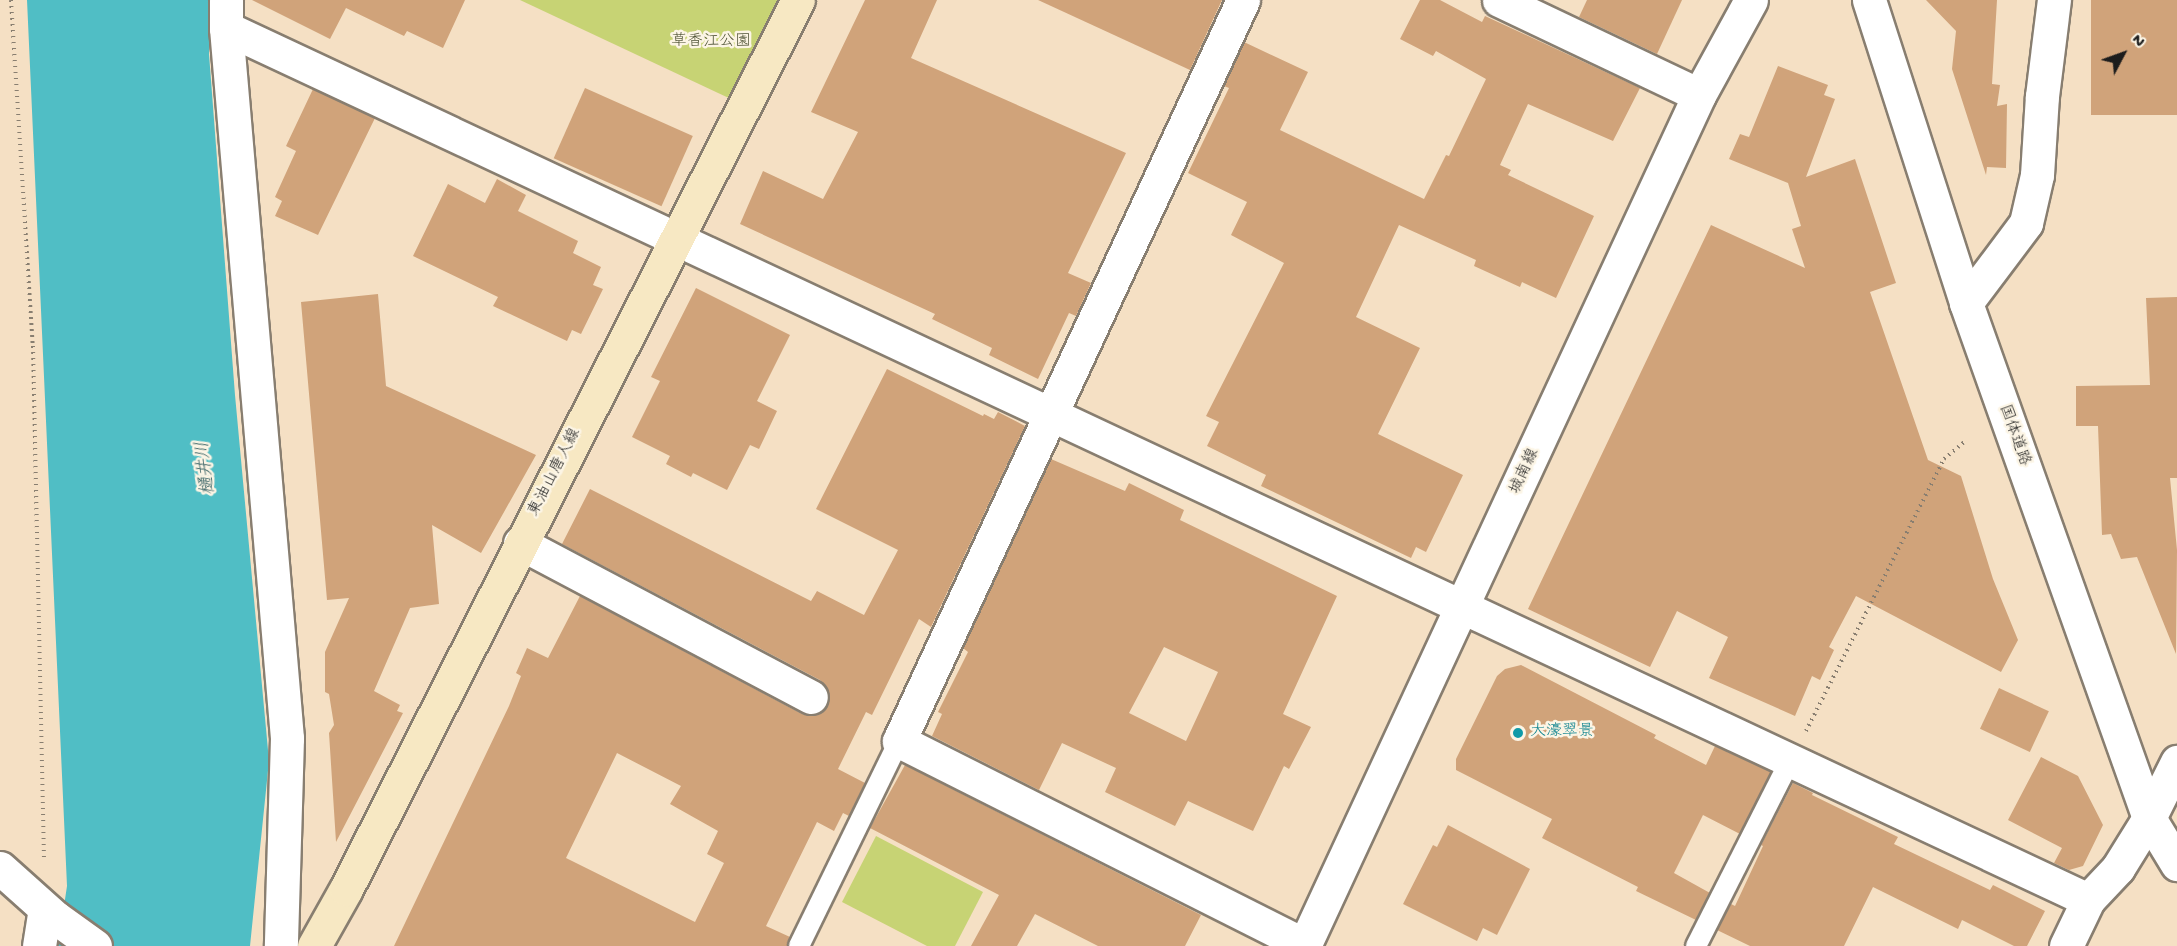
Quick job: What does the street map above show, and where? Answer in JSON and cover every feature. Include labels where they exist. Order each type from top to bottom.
[{"type":"main road","name":"東油山唐人線","points":[[314,946],[351,879],[798,0]]},
{"type":"street","points":[[1243,0],[1049,413],[899,741],[1305,945]]},
{"type":"street","points":[[1499,0],[1699,94]]},
{"type":"street","name":"城南線","points":[[1305,945],[1699,94],[1751,0]]},
{"type":"street","name":"国体道路","points":[[1869,0],[1966,303],[2149,818],[2177,864]]},
{"type":"street","points":[[1966,303],[2026,223],[2037,175],[2042,96],[2054,0]]},
{"type":"street","points":[[226,14],[675,238],[2088,900]]},
{"type":"street","points":[[226,14],[287,738],[281,946]]},
{"type":"street","points":[[520,543],[811,697]]},
{"type":"street","points":[[2066,946],[2088,900],[2118,868],[2149,818],[2177,762]]},
{"type":"street","points":[[0,868],[51,913],[95,946]]},
{"type":"street","points":[[39,946],[51,913]]},
{"type":"lane","points":[[799,946],[899,741]]},
{"type":"lane","points":[[1696,946],[1790,761]]},
{"type":"path","points":[[11,0],[33,346],[51,913]]},
{"type":"path","points":[[1790,761],[1944,459],[1964,442]]},
{"type":"green space","name":"草香江公園","points":[[520,0],[779,0],[733,100]]},
{"type":"green space","points":[[876,836],[983,892],[955,946],[927,946],[842,902]]},
{"type":"water","name":"樋井川","points":[[27,0],[210,0],[209,54],[235,395],[269,761],[250,946],[58,946],[67,886]]},
{"type":"building","points":[[252,0],[465,0],[443,48],[407,31],[404,36],[346,8],[330,39]]},
{"type":"building","points":[[865,0],[937,0],[911,58],[1126,153],[1068,273],[1091,283],[1076,316],[1069,313],[1038,379],[989,355],[992,348],[932,319],[935,314],[740,224],[763,171],[823,199],[858,132],[811,112]]},
{"type":"building","points":[[1038,0],[1222,0],[1190,70]]},
{"type":"building","points":[[1420,0],[1440,0],[1482,22],[1485,16],[1640,88],[1613,141],[1528,104],[1500,165],[1511,170],[1508,175],[1594,216],[1556,298],[1522,282],[1520,287],[1474,266],[1476,260],[1399,225],[1356,317],[1420,348],[1378,434],[1463,475],[1426,552],[1416,547],[1411,558],[1261,486],[1266,475],[1207,446],[1219,422],[1206,416],[1284,263],[1231,235],[1247,202],[1188,173],[1229,88],[1224,86],[1244,42],[1308,72],[1280,130],[1424,199],[1446,155],[1449,156],[1486,79],[1436,51],[1433,56],[1400,39]]},
{"type":"building","points":[[1587,0],[1682,0],[1657,54],[1579,17]]},
{"type":"building","points":[[1926,0],[1997,0],[1992,84],[2000,85],[1997,106],[2007,104],[2006,168],[1987,167],[1986,175],[1952,69],[1956,31]]},
{"type":"building","points":[[2091,0],[2177,0],[2177,115],[2091,115]]},
{"type":"building","points":[[1778,66],[1828,85],[1824,95],[1835,99],[1806,177],[1855,159],[1896,283],[1870,292],[1928,460],[1961,476],[1993,579],[2018,640],[2001,672],[1856,596],[1829,647],[1834,650],[1820,680],[1812,676],[1795,716],[1709,678],[1728,637],[1677,611],[1650,667],[1528,609],[1711,225],[1805,268],[1792,229],[1801,226],[1788,183],[1729,159],[1740,134],[1749,137]]},
{"type":"building","points":[[585,88],[693,136],[661,206],[554,158]]},
{"type":"building","points":[[313,89],[375,118],[318,235],[275,216],[282,201],[275,197],[296,151],[286,146]]},
{"type":"building","points":[[497,179],[526,195],[518,211],[578,241],[573,253],[601,267],[593,285],[603,289],[581,334],[572,330],[567,341],[493,306],[498,297],[413,256],[448,184],[485,203]]},
{"type":"building","points":[[696,288],[790,335],[757,401],[777,411],[759,449],[750,445],[727,490],[693,473],[691,477],[666,464],[670,456],[632,437],[660,381],[651,377]]},
{"type":"building","points":[[378,294],[386,386],[536,455],[481,553],[432,525],[439,604],[410,608],[374,691],[400,705],[397,711],[403,713],[336,842],[329,733],[334,725],[329,694],[325,692],[325,652],[349,598],[327,600],[301,302]]},
{"type":"building","points":[[2177,297],[2177,478],[2170,478],[2177,550],[2176,654],[2137,557],[2121,559],[2111,534],[2102,535],[2098,426],[2076,426],[2076,386],[2150,385],[2146,298]]},
{"type":"building","points":[[887,369],[983,416],[984,414],[994,419],[998,412],[1025,426],[931,627],[919,619],[872,715],[866,712],[838,769],[865,783],[849,816],[843,813],[834,831],[817,822],[766,926],[790,937],[787,946],[394,946],[509,706],[521,676],[516,673],[527,648],[548,658],[580,596],[802,714],[812,716],[820,713],[827,706],[830,696],[820,680],[562,544],[590,489],[811,601],[817,591],[864,615],[898,550],[816,509]],"holes":[[[617,753],[681,786],[670,804],[718,831],[707,854],[724,863],[695,922],[566,858]]]},
{"type":"building","points":[[1051,459],[1125,491],[1129,483],[1184,510],[1180,520],[1337,596],[1283,714],[1311,727],[1289,769],[1284,766],[1253,831],[1188,801],[1175,826],[1105,792],[1116,768],[1062,743],[1039,790],[932,736],[942,714],[938,712],[968,652],[963,648]],"holes":[[[1164,647],[1218,672],[1186,741],[1129,713]]]},
{"type":"building","points":[[1521,665],[1656,735],[1654,738],[1706,765],[1715,746],[1771,772],[1740,834],[1703,815],[1674,873],[1710,893],[1696,920],[1636,891],[1638,887],[1542,838],[1552,819],[1456,770],[1456,759],[1497,676],[1505,669]]},
{"type":"building","points":[[1999,688],[2049,711],[2030,752],[1980,729]]},
{"type":"building","points":[[2041,757],[2078,776],[2103,825],[2083,866],[2069,870],[2054,863],[2062,848],[2008,820]]},
{"type":"building","points":[[905,765],[1201,915],[1185,946],[1098,946],[1035,914],[1017,946],[971,946],[999,895],[870,828]]},
{"type":"building","points":[[1793,783],[1813,793],[1812,795],[1898,837],[1894,844],[1990,890],[1993,885],[2045,911],[2027,946],[2014,946],[1962,920],[1958,929],[1873,887],[1844,946],[1750,946],[1717,930],[1731,904],[1735,906],[1763,846],[1761,845]]},
{"type":"building","points":[[1448,825],[1530,869],[1497,935],[1483,928],[1477,941],[1403,904],[1433,845],[1437,847]]},
{"type":"place","name":"大濠翠景","points":[[1518,733]]}]
